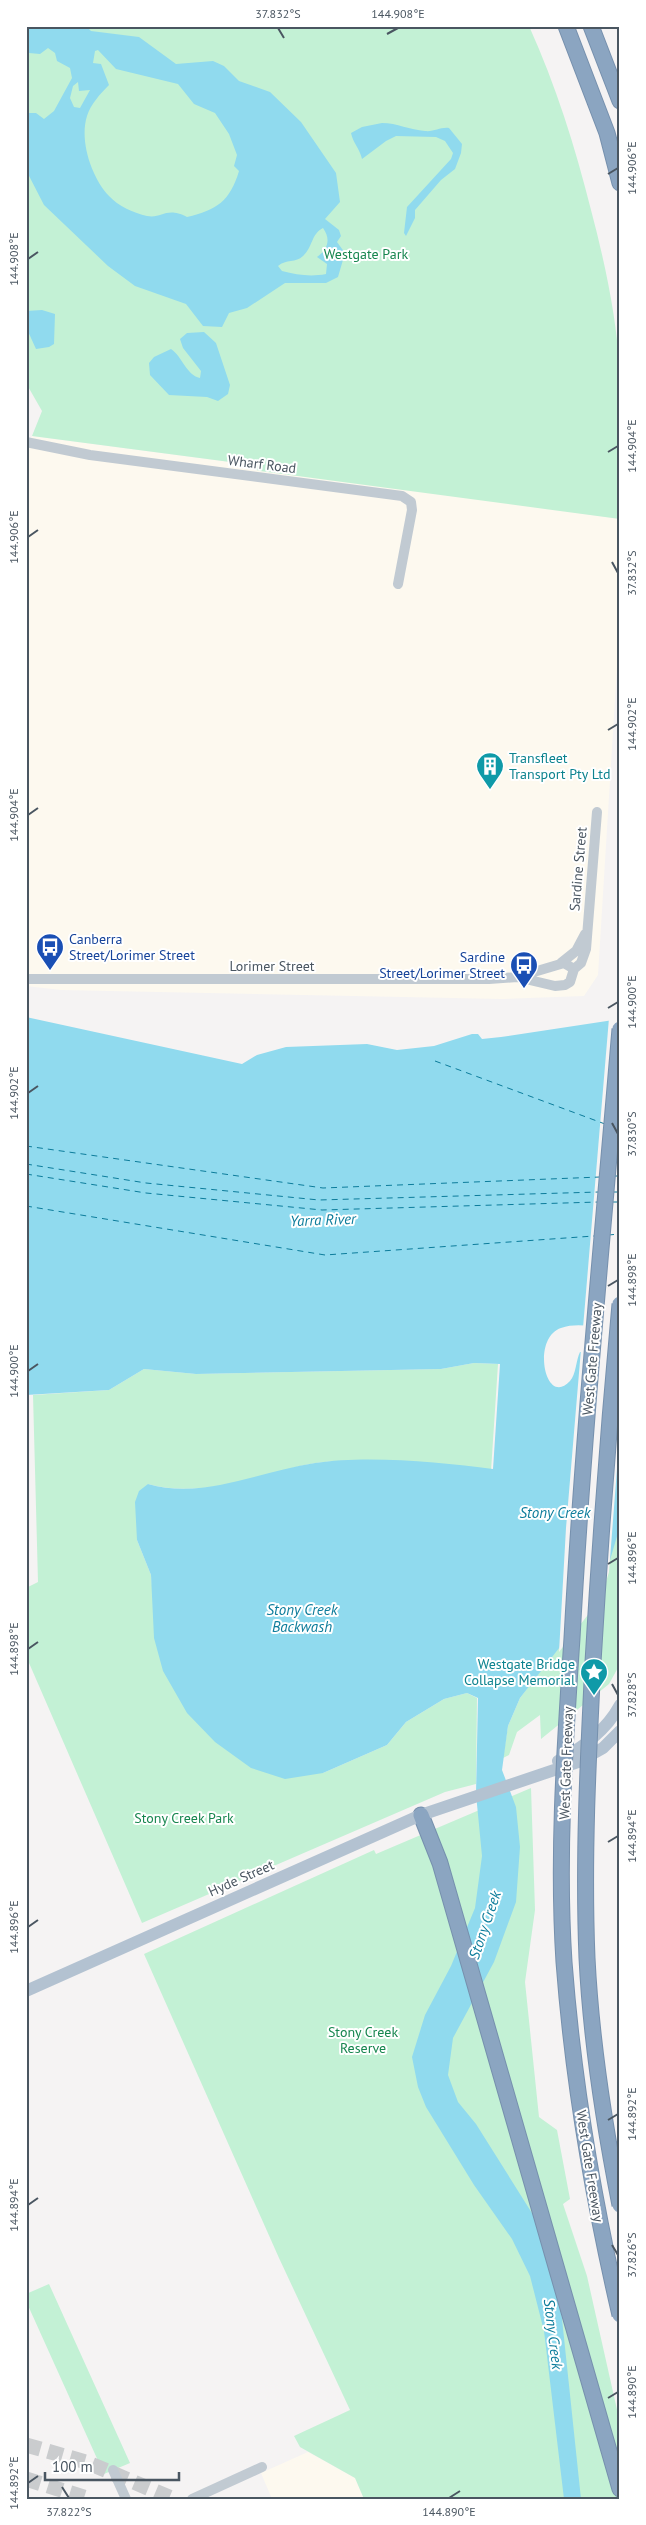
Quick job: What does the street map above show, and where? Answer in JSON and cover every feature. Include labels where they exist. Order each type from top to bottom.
[{"type":"highway","points":[[566,26],[607,133],[620,183]]},
{"type":"highway","points":[[591,26],[620,101]]},
{"type":"highway","name":"West Gate Freeway","points":[[620,1029],[577,1539],[564,1798],[562,1901],[564,1962],[575,2070],[589,2168],[620,2315]]},
{"type":"highway","name":"West Gate Freeway","points":[[620,1304],[600,1540],[586,1798],[588,1960],[598,2067],[620,2206]]},
{"type":"highway","points":[[421,1815],[440,1863],[478,2001],[620,2490]]},
{"type":"main road","points":[[515,1782],[585,1744],[608,1723],[620,1705]]},
{"type":"main road","points":[[515,1782],[551,1773],[586,1759],[603,1748],[620,1731]]},
{"type":"main road","name":"Hyde Street","points":[[26,1991],[421,1815],[515,1782]]},
{"type":"street","name":"Wharf Road","points":[[26,442],[90,455],[402,496],[411,502],[412,510],[398,584]]},
{"type":"street","name":"Sardine Street","points":[[574,970],[581,963],[586,952],[597,812]]},
{"type":"street","name":"Sardine Street","points":[[561,963],[576,951],[587,929]]},
{"type":"street","points":[[561,963],[569,964],[574,970]]},
{"type":"street","name":"Lorimer Street","points":[[517,977],[561,963]]},
{"type":"street","name":"Lorimer Street","points":[[26,978],[421,980],[517,977],[562,986],[570,982],[574,970]]},
{"type":"street","points":[[192,2499],[262,2467]]},
{"type":"street","points":[[113,2470],[126,2499]]},
{"type":"shaded area","points":[[32,436],[230,462],[620,519],[620,618],[598,975],[584,996],[503,999],[61,990],[26,986],[26,450]]},
{"type":"shaded area","points":[[308,2452],[355,2478],[364,2499],[272,2499],[261,2473]]},
{"type":"green space","name":"Westgate Park","points":[[26,26],[529,26],[548,71],[571,139],[585,186],[610,291],[620,374],[620,519],[260,471],[230,462],[32,436],[42,411],[26,383]]},
{"type":"green space","name":"Stony Creek Park","points":[[474,1363],[498,1364],[491,1471],[403,1462],[360,1460],[316,1463],[242,1482],[194,1489],[178,1489],[148,1484],[137,1540],[151,1575],[154,1605],[323,1773],[387,1745],[406,1722],[444,1699],[467,1693],[477,1698],[476,1784],[445,1792],[142,1923],[26,1656],[26,1588],[38,1582],[33,1395],[109,1390],[144,1369],[196,1374],[441,1369]]},
{"type":"green space","points":[[620,1520],[620,1664],[609,1684],[541,1739],[540,1715],[517,1732],[509,1755],[503,1758],[508,1726],[520,1698],[554,1653],[618,1533]]},
{"type":"green space","name":"Stony Creek Reserve","points":[[531,1788],[535,1910],[525,1982],[539,2117],[557,2130],[570,2199],[563,2204],[587,2276],[620,2423],[620,2499],[364,2499],[355,2478],[300,2447],[294,2436],[350,2410],[279,2258],[144,1954],[374,1850],[376,1854]]},
{"type":"green space","points":[[49,2284],[130,2463],[104,2474],[26,2301],[26,2294]]},
{"type":"water","points":[[26,26],[86,26],[91,31],[139,37],[176,64],[213,61],[224,66],[239,81],[270,92],[301,122],[336,173],[340,202],[325,219],[339,230],[341,236],[337,242],[345,253],[338,277],[326,283],[285,283],[247,308],[229,313],[222,327],[203,326],[186,304],[135,286],[108,266],[44,205],[26,170],[26,113],[36,113],[44,119],[54,111],[72,78],[70,68],[57,61],[55,53],[48,48],[40,54],[29,53],[26,62]],"holes":[[[98,50],[116,69],[178,84],[194,104],[215,113],[229,134],[237,155],[234,166],[239,171],[231,190],[221,203],[207,211],[187,217],[174,213],[147,216],[127,209],[109,196],[92,169],[86,148],[85,126],[87,116],[96,99],[109,85],[101,64],[93,63],[95,51]],[[78,82],[79,91],[90,90],[80,108],[74,107],[70,98],[73,86]],[[323,228],[328,240],[324,251],[317,257],[327,264],[326,274],[304,275],[282,271],[278,266],[303,256],[319,231]]]},
{"type":"water","points":[[382,123],[425,131],[449,128],[462,144],[455,169],[441,180],[415,210],[415,218],[406,236],[404,233],[407,207],[451,159],[453,153],[445,141],[436,137],[396,136],[362,159],[351,133],[362,127]]},
{"type":"water","points":[[42,310],[55,314],[54,344],[49,347],[36,349],[26,327],[26,311]]},
{"type":"water","points":[[204,332],[216,343],[230,385],[228,394],[218,401],[207,397],[169,395],[150,375],[149,363],[154,357],[171,349],[191,373],[200,378],[201,371],[183,348],[180,339],[187,333]]},
{"type":"water","points":[[26,1017],[242,1064],[257,1055],[286,1047],[367,1044],[397,1050],[434,1046],[472,1034],[478,1034],[482,1039],[620,1019],[604,1328],[577,1325],[561,1328],[552,1334],[546,1344],[544,1356],[548,1379],[554,1386],[561,1387],[572,1378],[580,1352],[620,1351],[620,1520],[618,1533],[599,1597],[520,1698],[508,1726],[502,1770],[516,1807],[520,1847],[516,1902],[494,1962],[453,2038],[448,2075],[458,2102],[476,2124],[547,2237],[556,2262],[581,2499],[564,2499],[544,2331],[530,2276],[512,2239],[474,2185],[426,2107],[418,2087],[412,2057],[425,2015],[451,1966],[475,1908],[482,1856],[476,1794],[478,1698],[467,1693],[444,1699],[406,1722],[387,1745],[323,1773],[285,1779],[251,1768],[215,1742],[187,1713],[163,1671],[154,1638],[151,1575],[137,1540],[135,1502],[139,1491],[148,1484],[190,1489],[232,1482],[315,1463],[357,1460],[427,1462],[493,1469],[500,1364],[474,1363],[441,1369],[196,1374],[144,1369],[109,1390],[26,1395]]},
{"type":"pier","points":[[620,1016],[620,1328],[603,1330],[583,1328],[609,1018]]},
{"type":"pier","points":[[620,1348],[620,1430],[609,1572],[601,1598],[559,1652],[566,1528],[581,1349]]},
{"type":"ferry route","points":[[435,1061],[605,1124]]},
{"type":"ferry route","points":[[26,1146],[323,1188],[600,1177]]},
{"type":"ferry route","points":[[26,1164],[146,1183],[319,1200],[599,1192]]},
{"type":"ferry route","points":[[26,1174],[146,1193],[322,1210],[599,1202]]},
{"type":"ferry route","points":[[614,1176],[620,1176]]},
{"type":"ferry route","points":[[613,1192],[620,1192]]},
{"type":"ferry route","points":[[613,1202],[620,1202]]},
{"type":"ferry route","points":[[26,1206],[325,1255],[594,1236]]},
{"type":"ferry route","points":[[608,1235],[620,1234]]},
{"type":"tunnel","points":[[26,2445],[86,2462],[174,2499]]},
{"type":"tunnel","points":[[26,2479],[90,2499]]},
{"type":"place","name":"Transfleet Transport Pty Ltd","points":[[490,790]]},
{"type":"place","name":"Canberra Street/Lorimer Street","points":[[50,971]]},
{"type":"place","name":"Sardine Street/Lorimer Street","points":[[524,989]]},
{"type":"place","name":"Westgate Bridge Collapse Memorial","points":[[594,1696]]},
{"type":"water label","name":"Yarra River","points":[[323,1220]]},
{"type":"water label","name":"Stony Creek","points":[[555,1513]]},
{"type":"water label","name":"Stony Creek Backwash","points":[[302,1618]]},
{"type":"water label","name":"Stony Creek","points":[[485,1925]]},
{"type":"water label","name":"Stony Creek","points":[[553,2334]]}]
